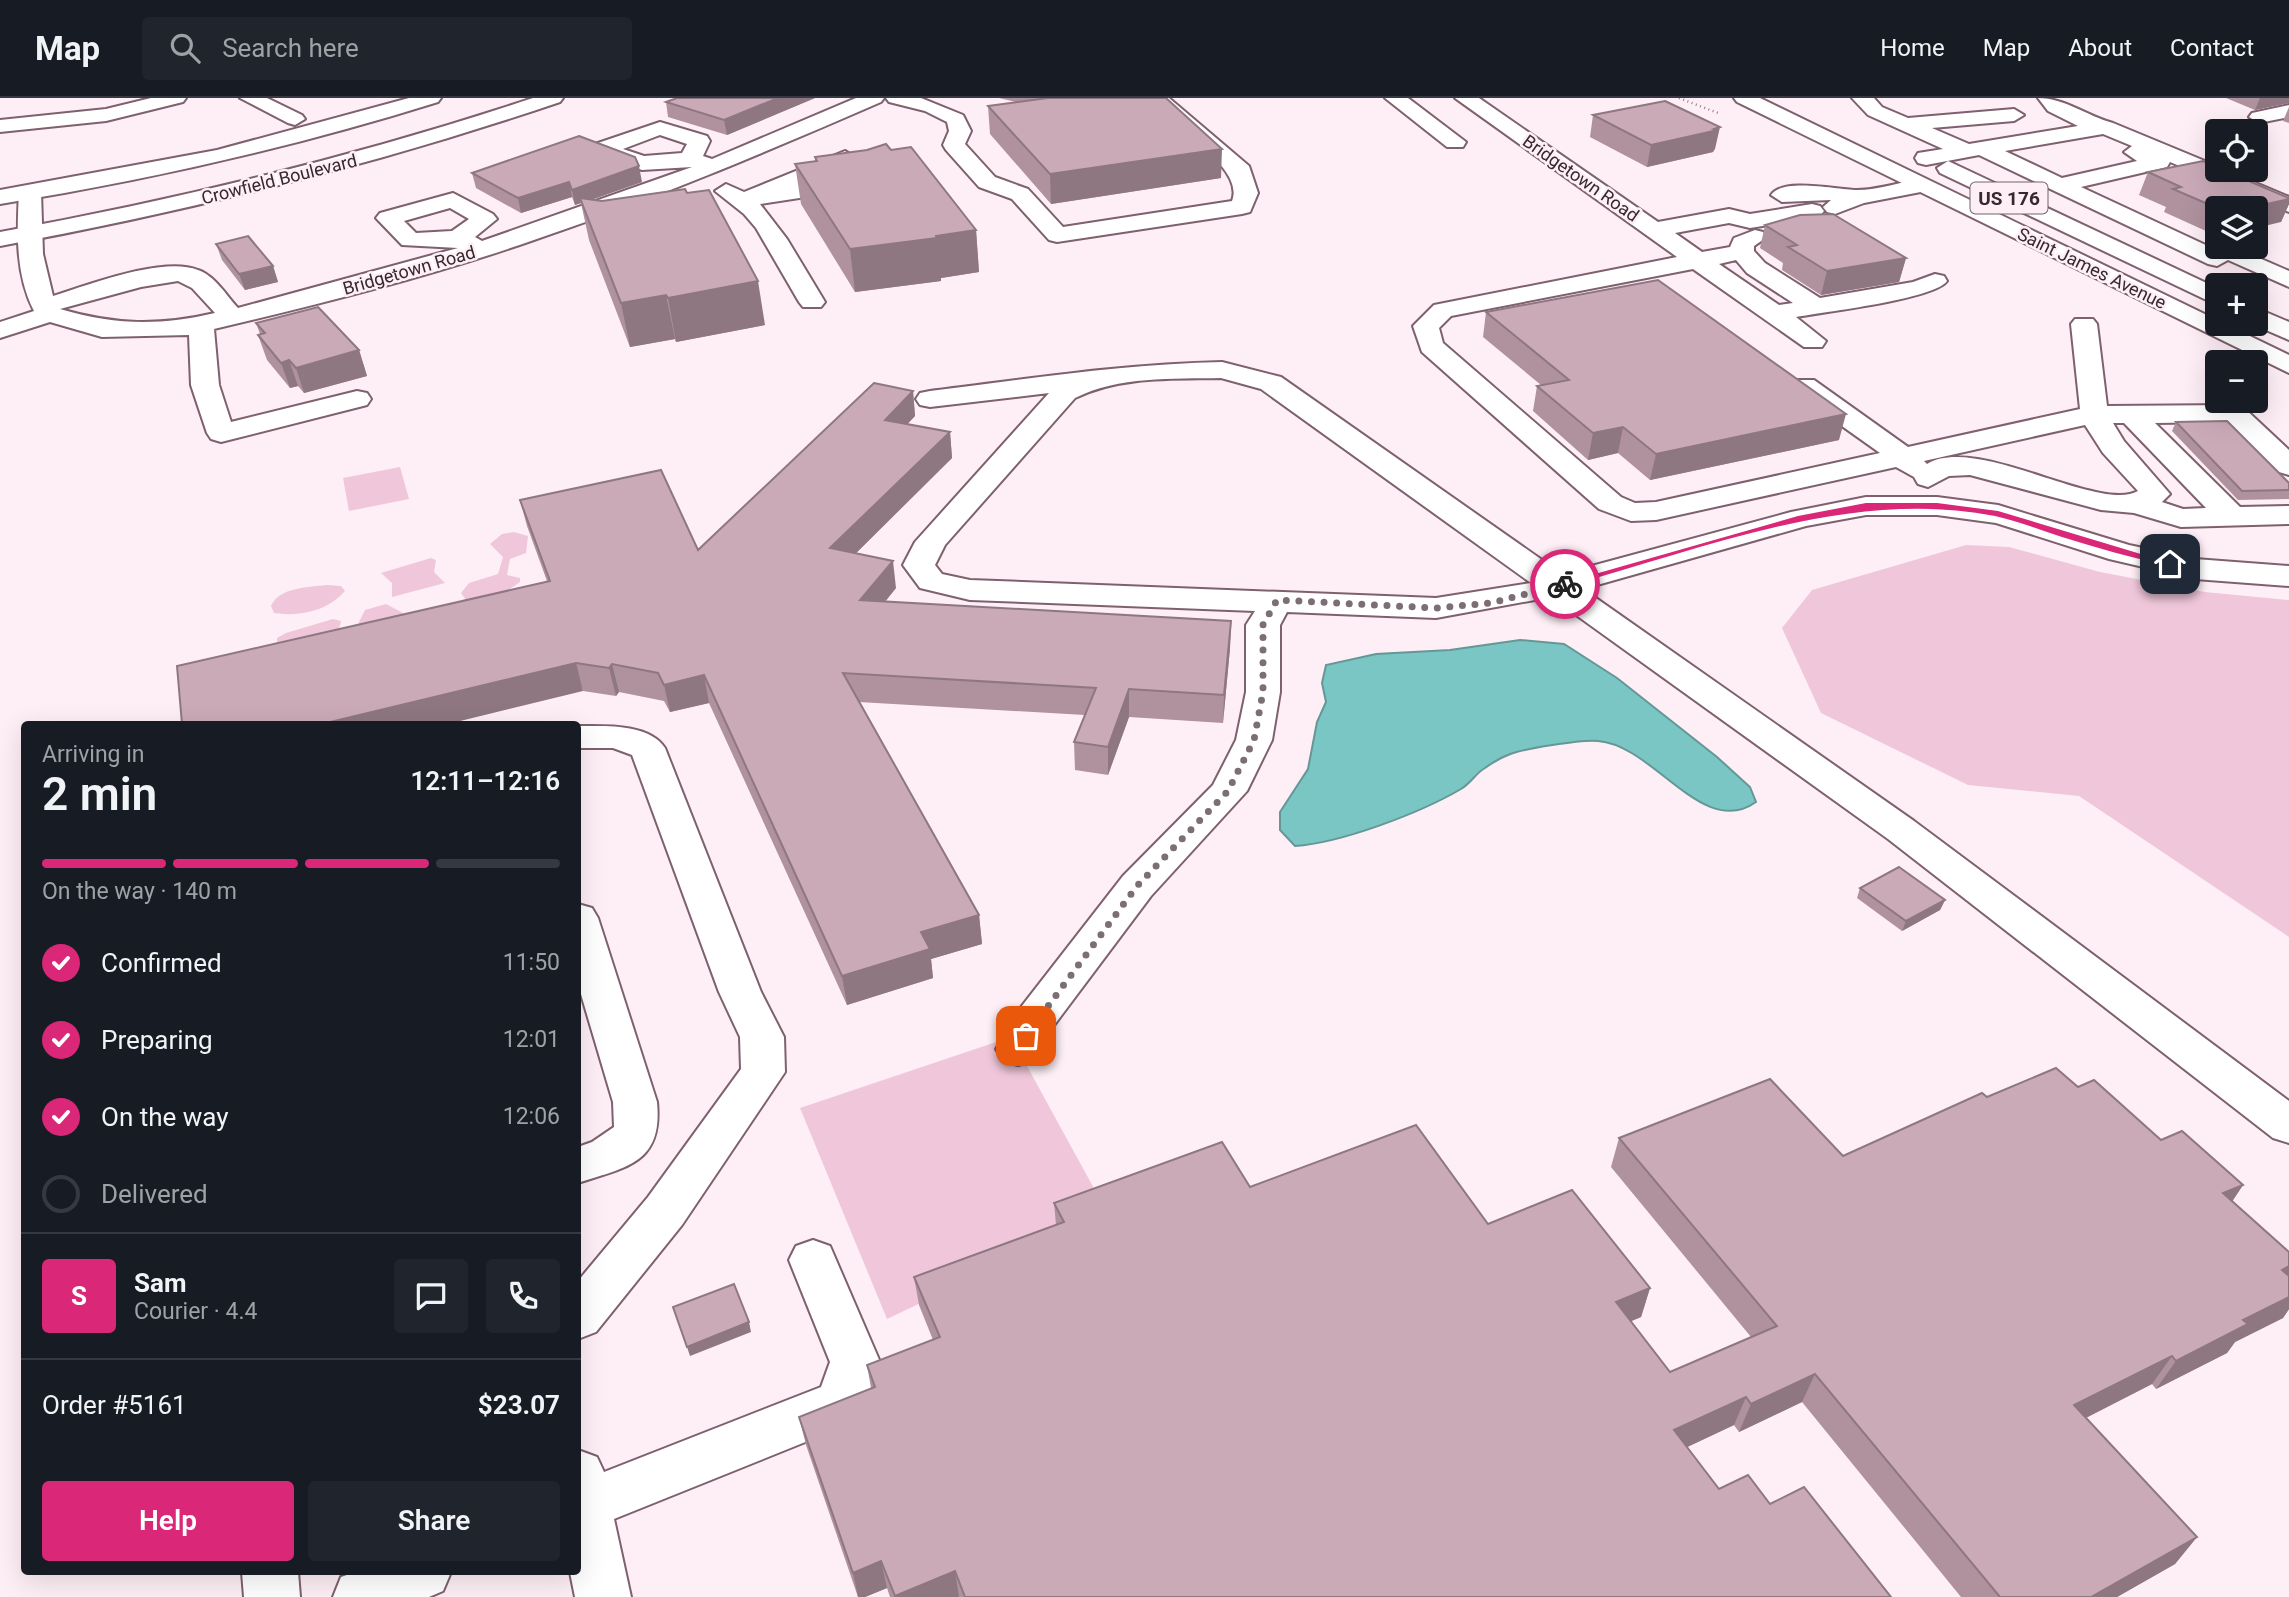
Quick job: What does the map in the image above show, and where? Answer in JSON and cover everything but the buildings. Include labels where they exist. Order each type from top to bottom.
[{"type":"street","points":[[2,126],[29,98]]},
{"type":"street","points":[[2,126],[106,115],[176,98]]},
{"type":"street","points":[[250,98],[295,119]]},
{"type":"street","name":"Crowfield Boulevard","points":[[0,197],[185,165],[287,141],[431,98]]},
{"type":"street","name":"Crowfield Boulevard","points":[[0,239],[185,202],[356,160],[554,98]]},
{"type":"street","name":"Bridgetown Road","points":[[45,307],[102,329],[179,329],[300,301],[566,221],[689,168],[713,166],[874,98]]},
{"type":"street","points":[[896,98],[933,102],[956,119],[960,131],[954,145],[987,182],[1020,194],[1057,236],[1242,207],[1247,193],[1241,171],[1157,98]]},
{"type":"street","points":[[1395,98],[1455,142]]},
{"type":"street","name":"Bridgetown Road","points":[[1465,98],[1813,341]]},
{"type":"street","name":"Saint James Avenue","points":[[1744,98],[2289,365]]},
{"type":"street","points":[[1862,98],[1875,111],[1900,123],[1974,149],[2226,257],[2289,280]]},
{"type":"street","points":[[1954,98],[1979,120]]},
{"type":"street","points":[[1994,98],[2041,138]]},
{"type":"street","points":[[2048,98],[2055,107],[2159,162],[2059,185]]},
{"type":"street","points":[[2259,117],[2289,111]]},
{"type":"street","points":[[1900,123],[1979,120],[2014,115]]},
{"type":"street","name":"Saint James Avenue","points":[[1864,129],[2205,291]]},
{"type":"street","points":[[1926,158],[2096,129],[2289,205]]},
{"type":"street","points":[[745,207],[840,159],[867,157]]},
{"type":"street","points":[[689,168],[737,195],[813,302]]},
{"type":"street","points":[[745,207],[870,181]]},
{"type":"street","points":[[1730,216],[1725,208],[1733,203],[1804,192],[1858,198],[1923,186]]},
{"type":"street","points":[[30,192],[29,233],[35,290],[45,307]]},
{"type":"street","points":[[1816,306],[1756,268],[1742,252],[1742,243],[1757,236],[1826,225],[1841,217],[1858,198]]},
{"type":"street","points":[[1655,230],[1730,216],[1750,220],[1812,211]]},
{"type":"street","points":[[566,221],[602,233]]},
{"type":"street","points":[[458,238],[480,249]]},
{"type":"street","points":[[1742,252],[1443,310],[1426,326],[1431,345],[1610,503],[1632,512],[1656,511],[2092,415],[2233,413],[2289,466]]},
{"type":"street","points":[[1646,272],[1669,288]]},
{"type":"street","points":[[0,314],[45,307],[163,276],[184,274],[206,289],[232,317]]},
{"type":"street","points":[[1774,314],[1919,288],[1935,281]]},
{"type":"street","points":[[0,330],[45,307]]},
{"type":"street","points":[[2268,322],[2289,332]]},
{"type":"street","points":[[201,324],[205,385],[221,433],[357,399]]},
{"type":"street","points":[[2084,324],[2092,415],[2109,443],[2142,474],[2155,494],[2137,504]]},
{"type":"street","points":[[930,399],[1163,371],[1222,370],[1271,383],[1469,525],[1569,583],[1634,642],[1901,830],[2289,1125]]},
{"type":"street","points":[[1092,379],[1065,392],[931,542],[919,565],[931,581],[970,590],[1436,608],[1491,603],[1801,518],[1932,492],[2120,552],[2195,569],[2289,576]]},
{"type":"street","points":[[1804,386],[1901,456],[1932,492]]},
{"type":"street","points":[[2132,415],[2232,517]]},
{"type":"street","points":[[1932,492],[1941,468],[1971,466],[2101,501],[2137,504],[2181,518],[2289,514]]},
{"type":"street","points":[[1018,1049],[1033,1022],[1137,886],[1228,791],[1254,740],[1263,692],[1263,625],[1277,600]]},
{"type":"street","points":[[581,737],[617,737],[647,748],[740,992],[762,1037],[763,1072],[665,1211],[581,1313]]},
{"type":"street","points":[[581,928],[635,1102],[638,1127],[632,1141],[608,1155],[581,1164]]},
{"type":"street","points":[[581,1495],[842,1403],[855,1363],[813,1260]]},
{"type":"street","points":[[581,1504],[603,1597]]},
{"type":"street","points":[[270,1575],[272,1597]]},
{"type":"street","points":[[361,1597],[416,1575]]},
{"type":"shaded area","points":[[400,467],[409,499],[349,511],[343,478]]},
{"type":"shaded area","points":[[514,532],[528,536],[526,553],[510,559],[507,575],[520,578],[520,582],[507,591],[468,603],[461,593],[469,583],[498,574],[503,557],[490,544],[502,534]]},
{"type":"shaded area","points":[[1966,545],[2009,547],[2100,572],[2205,592],[2289,600],[2289,937],[2079,796],[1968,785],[1821,713],[1782,628],[1812,590]]},
{"type":"shaded area","points":[[431,558],[436,560],[434,572],[445,583],[392,597],[392,583],[381,573]]},
{"type":"shaded area","points":[[341,586],[345,591],[322,608],[313,611],[274,613],[271,606],[281,595],[296,589]]},
{"type":"shaded area","points":[[386,604],[405,614],[356,628],[365,610]]},
{"type":"shaded area","points":[[333,619],[341,621],[338,633],[277,647],[277,638],[286,633]]},
{"type":"shaded area","points":[[1011,1037],[1108,1214],[887,1319],[800,1108]]},
{"type":"water","points":[[1520,640],[1564,644],[1617,678],[1717,757],[1750,787],[1756,802],[1736,810],[1717,809],[1697,800],[1619,746],[1591,741],[1538,747],[1508,755],[1444,798],[1403,817],[1357,833],[1295,846],[1280,830],[1280,812],[1308,769],[1317,722],[1326,702],[1322,683],[1326,665],[1376,654],[1450,650]]},
{"type":"way so far","points":[[1026,1036],[1033,1022],[1096,944],[1137,886],[1228,791],[1254,740],[1263,692],[1263,625],[1277,600],[1436,608],[1491,603],[1565,584]]},
{"type":"route","points":[[1565,584],[1801,518],[1866,506],[1937,506],[1998,514],[2120,552],[2170,564]]}]
